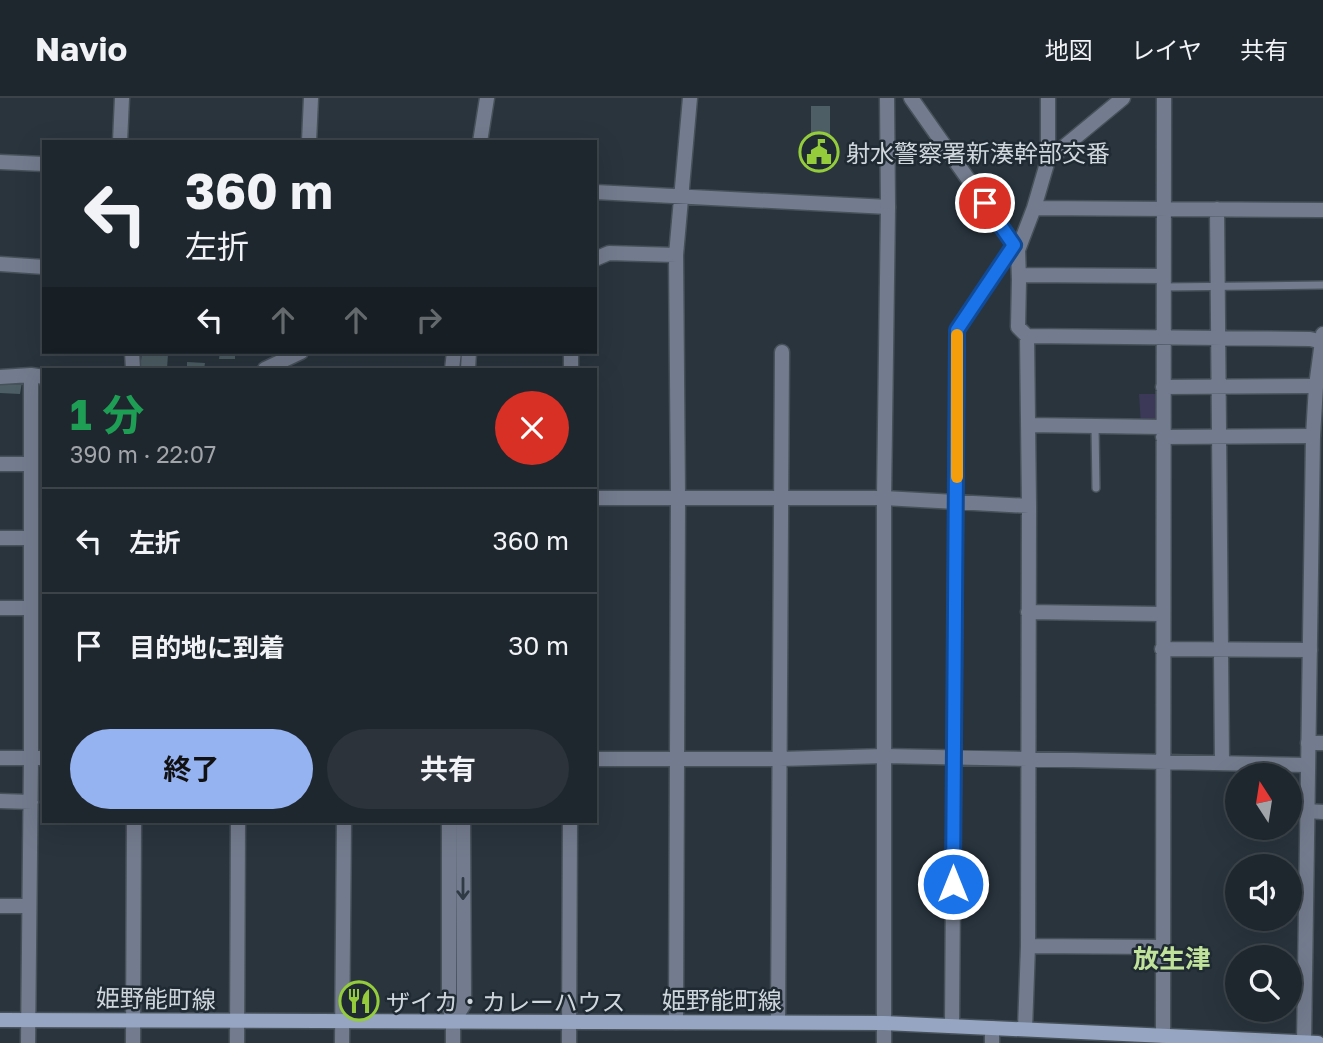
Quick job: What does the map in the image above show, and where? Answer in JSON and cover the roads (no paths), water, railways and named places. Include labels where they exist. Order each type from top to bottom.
[{"type":"main road","name":"姫野能町線","points":[[0,1020],[884,1023],[952,1026],[992,1036],[1025,1029],[1094,1038],[1163,1036],[1318,1043]]},
{"type":"street","points":[[120,140],[122,98]]},
{"type":"street","points":[[309,140],[311,98]]},
{"type":"street","points":[[480,140],[487,98]]},
{"type":"street","points":[[676,1022],[676,255],[690,98]]},
{"type":"street","points":[[884,1043],[887,98]]},
{"type":"street","points":[[911,98],[1016,248],[1019,275],[1018,327],[1027,336],[1323,340],[1316,386],[1313,436],[1316,623],[1310,649],[1304,1043]]},
{"type":"street","points":[[1016,248],[1034,208],[1048,160],[1048,98]]},
{"type":"street","points":[[1048,160],[1123,98]]},
{"type":"street","points":[[1163,1036],[1164,98]]},
{"type":"street","points":[[0,162],[42,164]]},
{"type":"street","points":[[597,192],[888,208]]},
{"type":"street","points":[[1034,208],[1323,210]]},
{"type":"street","points":[[1217,209],[1222,763]]},
{"type":"street","points":[[597,258],[609,253],[676,255]]},
{"type":"street","points":[[0,264],[42,267]]},
{"type":"street","points":[[1019,275],[1163,281]]},
{"type":"street","points":[[1025,1029],[1028,946],[1027,336]]},
{"type":"street","points":[[952,1026],[957,345]]},
{"type":"street","points":[[778,1022],[782,352]]},
{"type":"street","points":[[267,368],[297,354]]},
{"type":"street","points":[[0,377],[37,376],[30,464],[30,538],[31,608],[37,646],[38,758],[30,802],[28,1043]]},
{"type":"street","points":[[1163,387],[1316,386]]},
{"type":"street","points":[[1028,425],[1095,426],[1219,436],[1313,436]]},
{"type":"street","points":[[0,464],[30,464]]},
{"type":"street","points":[[597,498],[884,498],[1029,506]]},
{"type":"street","points":[[0,538],[30,538]]},
{"type":"street","points":[[0,608],[31,608]]},
{"type":"street","points":[[1028,612],[1162,614]]},
{"type":"street","points":[[1162,649],[1310,649]]},
{"type":"street","points":[[1308,743],[1323,743]]},
{"type":"street","points":[[597,759],[885,756],[1307,765]]},
{"type":"street","points":[[0,758],[38,758]]},
{"type":"street","points":[[0,802],[30,802]]},
{"type":"street","points":[[1307,811],[1323,812]]},
{"type":"street","points":[[133,1043],[134,823]]},
{"type":"street","points":[[237,1043],[238,823]]},
{"type":"street","points":[[342,1043],[344,823]]},
{"type":"street","points":[[449,823],[449,1004],[453,1022],[453,1043]]},
{"type":"street","points":[[453,1022],[464,1004],[463,823]]},
{"type":"street","points":[[569,1043],[570,823]]},
{"type":"street","points":[[0,906],[29,906]]},
{"type":"street","points":[[1028,946],[1162,947]]},
{"type":"lane","points":[[957,345],[957,330],[1016,248]]},
{"type":"lane","points":[[1163,281],[1217,287],[1323,285]]},
{"type":"lane","points":[[1095,426],[1096,488]]},
{"type":"place","name":"射水警察署新湊幹部交番","points":[[819,152]]},
{"type":"place","name":"ザイカ・カレーハウス","points":[[359,1001]]},
{"type":"district","name":"放生津","points":[[1172,958]]}]
